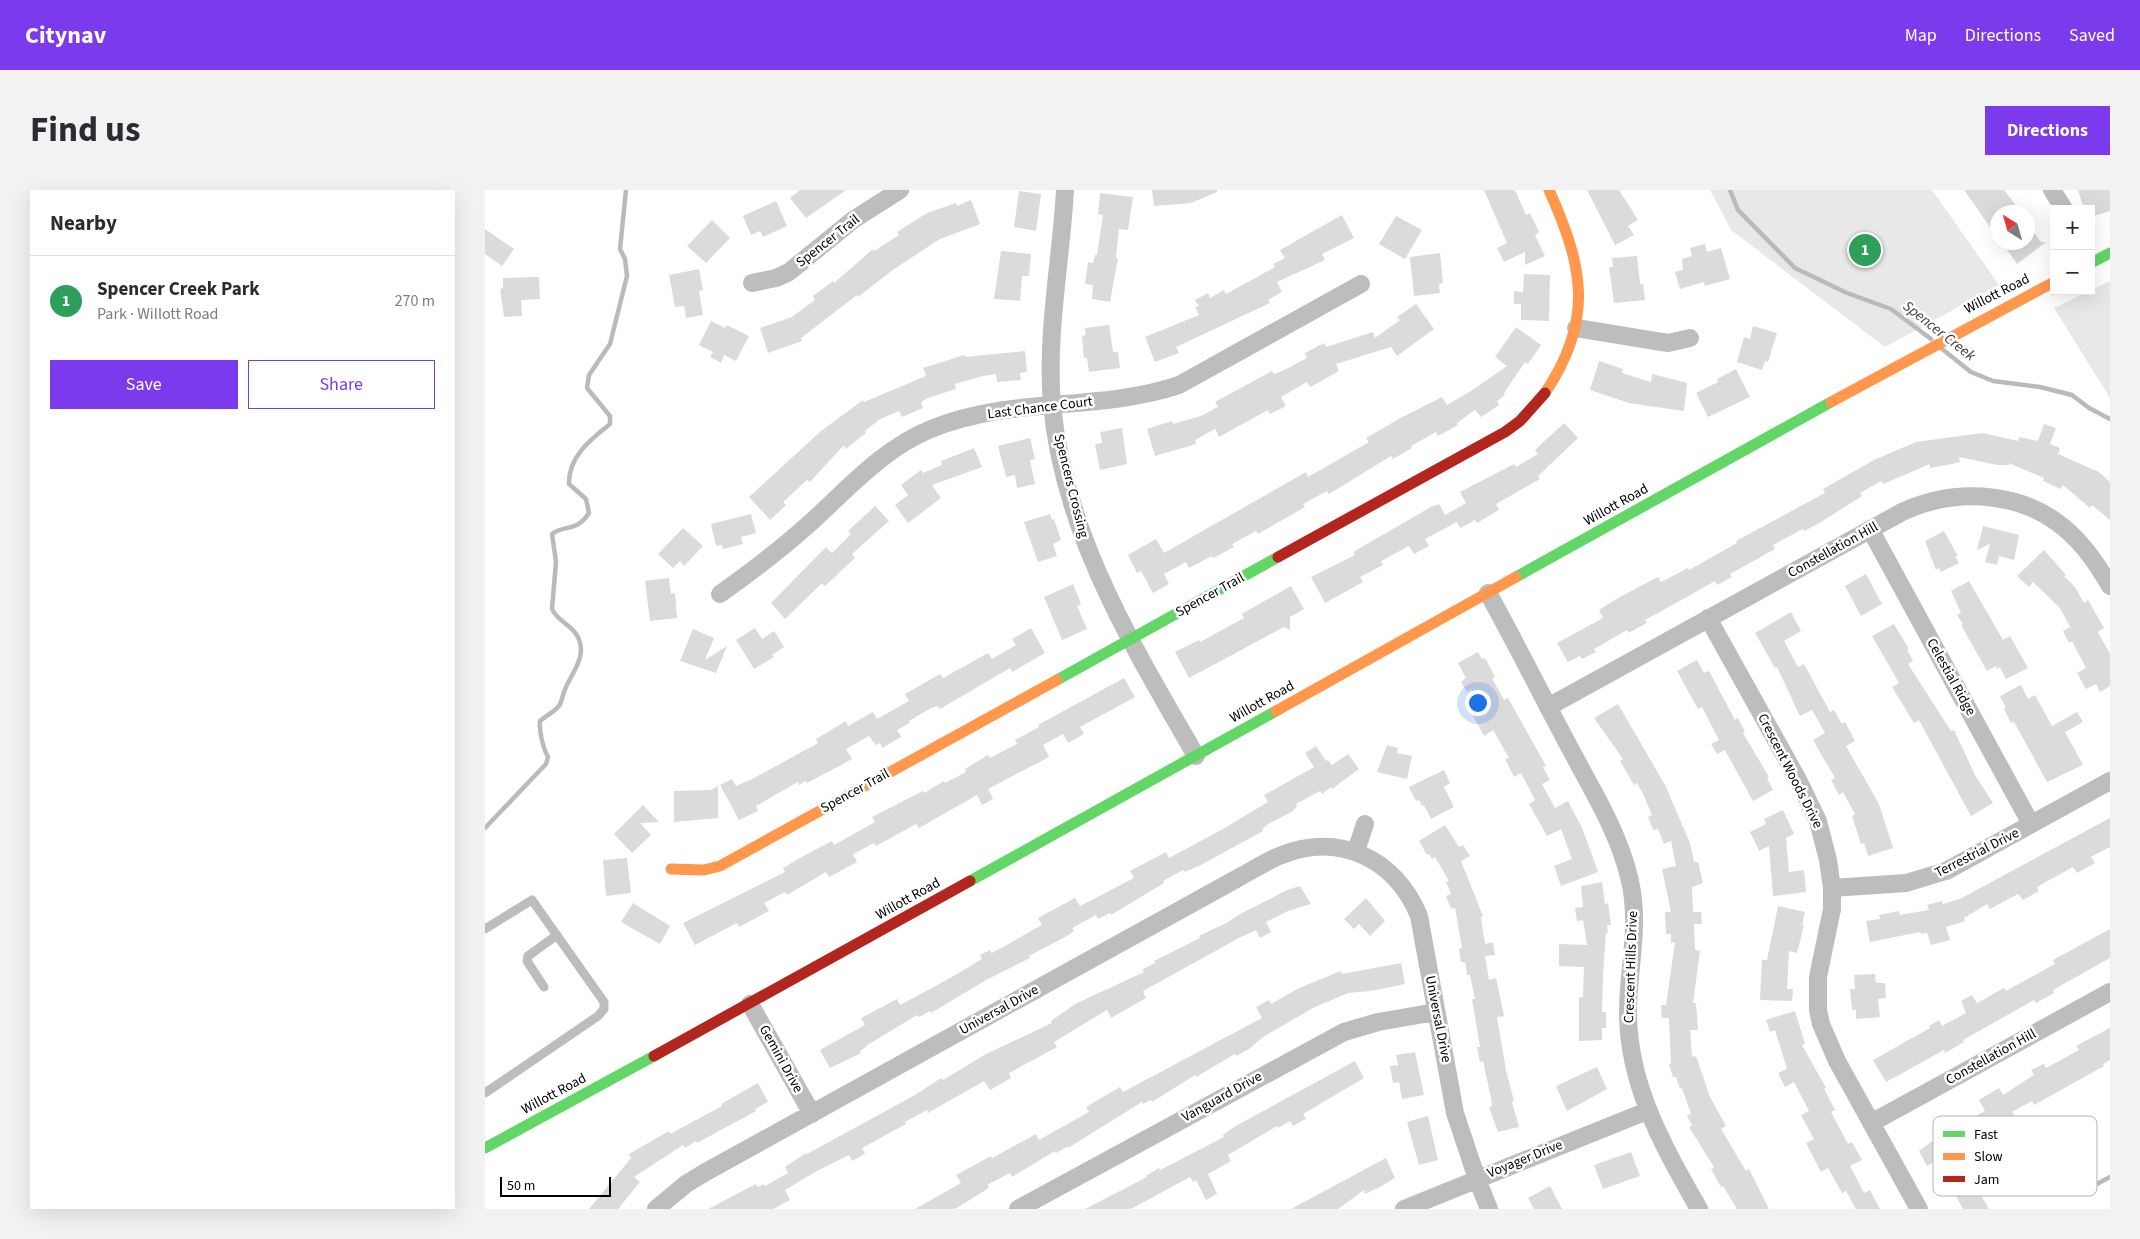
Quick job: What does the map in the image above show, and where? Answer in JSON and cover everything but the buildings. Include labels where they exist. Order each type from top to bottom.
[{"type":"main road","name":"Spencer Trail","points":[[671,869],[705,870],[719,866],[1504,432],[1518,422],[1541,399],[1566,357],[1576,328],[1579,281],[1565,226],[1549,190]]},
{"type":"main road","points":[[2095,260],[2110,253]]},
{"type":"main road","name":"Willott Road","points":[[486,1144],[750,1004],[1911,357],[2050,284]]},
{"type":"street","name":"Spencer Trail","points":[[751,283],[776,278],[789,272],[853,220],[900,190]]},
{"type":"street","name":"Spencers Crossing","points":[[1065,190],[1053,303],[1052,405],[1063,468],[1080,531],[1105,590],[1196,756]]},
{"type":"street","points":[[2052,190],[2061,205]]},
{"type":"street","name":"Last Chance Court","points":[[720,594],[781,548],[866,470],[907,441],[931,429],[955,421],[1018,408],[1128,398],[1155,393],[1179,385],[1361,284]]},
{"type":"street","points":[[1576,328],[1668,343],[1689,338]]},
{"type":"street","name":"Constellation Hill","points":[[1548,707],[1870,529],[1923,502],[1943,497],[1985,496],[2004,500],[2041,514],[2075,537],[2100,569],[2110,586]]},
{"type":"street","name":"Celestial Ridge","points":[[1870,529],[2031,824]]},
{"type":"street","name":"Crescent Hills Drive","points":[[1488,593],[1615,834],[1630,880],[1635,929],[1629,996],[1629,1037],[1633,1061],[1647,1111],[1699,1209]]},
{"type":"street","name":"Crescent Woods Drive","points":[[1708,618],[1797,778],[1818,821],[1828,860],[1832,888],[1832,910],[1818,978],[1818,1010],[1826,1040],[1919,1209]]},
{"type":"street","name":"Terrestrial Drive","points":[[1832,888],[1884,886],[1925,879],[1946,871],[2110,781]]},
{"type":"street","points":[[1355,851],[1365,824]]},
{"type":"street","name":"Universal Drive","points":[[656,1209],[698,1177],[1279,856],[1308,849],[1328,847],[1355,851],[1376,862],[1390,872],[1412,900],[1419,916],[1455,1113],[1489,1209]]},
{"type":"street","name":"Constellation Hill","points":[[1871,1123],[2110,992]]},
{"type":"street","name":"Gemini Drive","points":[[750,1004],[812,1114]]},
{"type":"street","name":"Vanguard Drive","points":[[1018,1209],[1344,1032],[1378,1022],[1437,1012]]},
{"type":"street","name":"Voyager Drive","points":[[1404,1209],[1647,1111]]},
{"type":"lane","points":[[485,930],[532,900],[604,1002],[604,1009],[598,1016],[485,1093]]},
{"type":"lane","points":[[544,986],[529,966],[528,956],[557,935]]},
{"type":"shaded area","points":[[1710,190],[1932,190],[1999,285],[1885,347],[1731,230]]},
{"type":"shaded area","points":[[2110,281],[2110,398],[2054,308],[2081,295],[2095,295],[2095,288]]},
{"type":"waterway","points":[[485,828],[546,764],[548,757],[542,739],[540,721],[560,704],[580,659],[581,645],[578,637],[572,629],[557,617],[552,609],[556,562],[552,534],[561,529],[575,526],[589,513],[586,499],[569,484],[572,465],[588,442],[610,424],[610,416],[587,388],[589,375],[610,344],[627,276],[625,259],[620,249],[626,190]]},
{"type":"waterway","name":"Spencer Creek","points":[[1730,190],[1738,210],[1795,268],[1847,293],[1891,309],[1931,339]]},
{"type":"waterway","name":"Spencer Creek","points":[[1942,349],[1971,372],[1993,381],[2040,387],[2072,395],[2089,408],[2110,419]]},
{"type":"waterway","points":[[2097,1184],[2110,1177]]},
{"type":"traffic: fast","points":[[2095,261],[2110,253]]},
{"type":"traffic: fast","points":[[1516,577],[1831,402]]},
{"type":"traffic: fast","points":[[1057,680],[1278,557]]},
{"type":"traffic: fast","points":[[970,881],[1276,711]]},
{"type":"traffic: fast","points":[[485,1148],[654,1056]]},
{"type":"traffic: slow","points":[[1545,393],[1561,366],[1571,341],[1577,316],[1579,292],[1570,243],[1549,190]]},
{"type":"traffic: slow","points":[[1831,402],[2050,284]]},
{"type":"traffic: slow","points":[[1276,711],[1516,577]]},
{"type":"traffic: slow","points":[[671,869],[704,870],[720,866],[1057,680]]},
{"type":"traffic: jam","points":[[1278,557],[1505,432],[1520,421],[1545,393]]},
{"type":"traffic: jam","points":[[654,1056],[970,881]]},
{"type":"place","name":"Spencer Creek Park","points":[[1865,250]]}]
